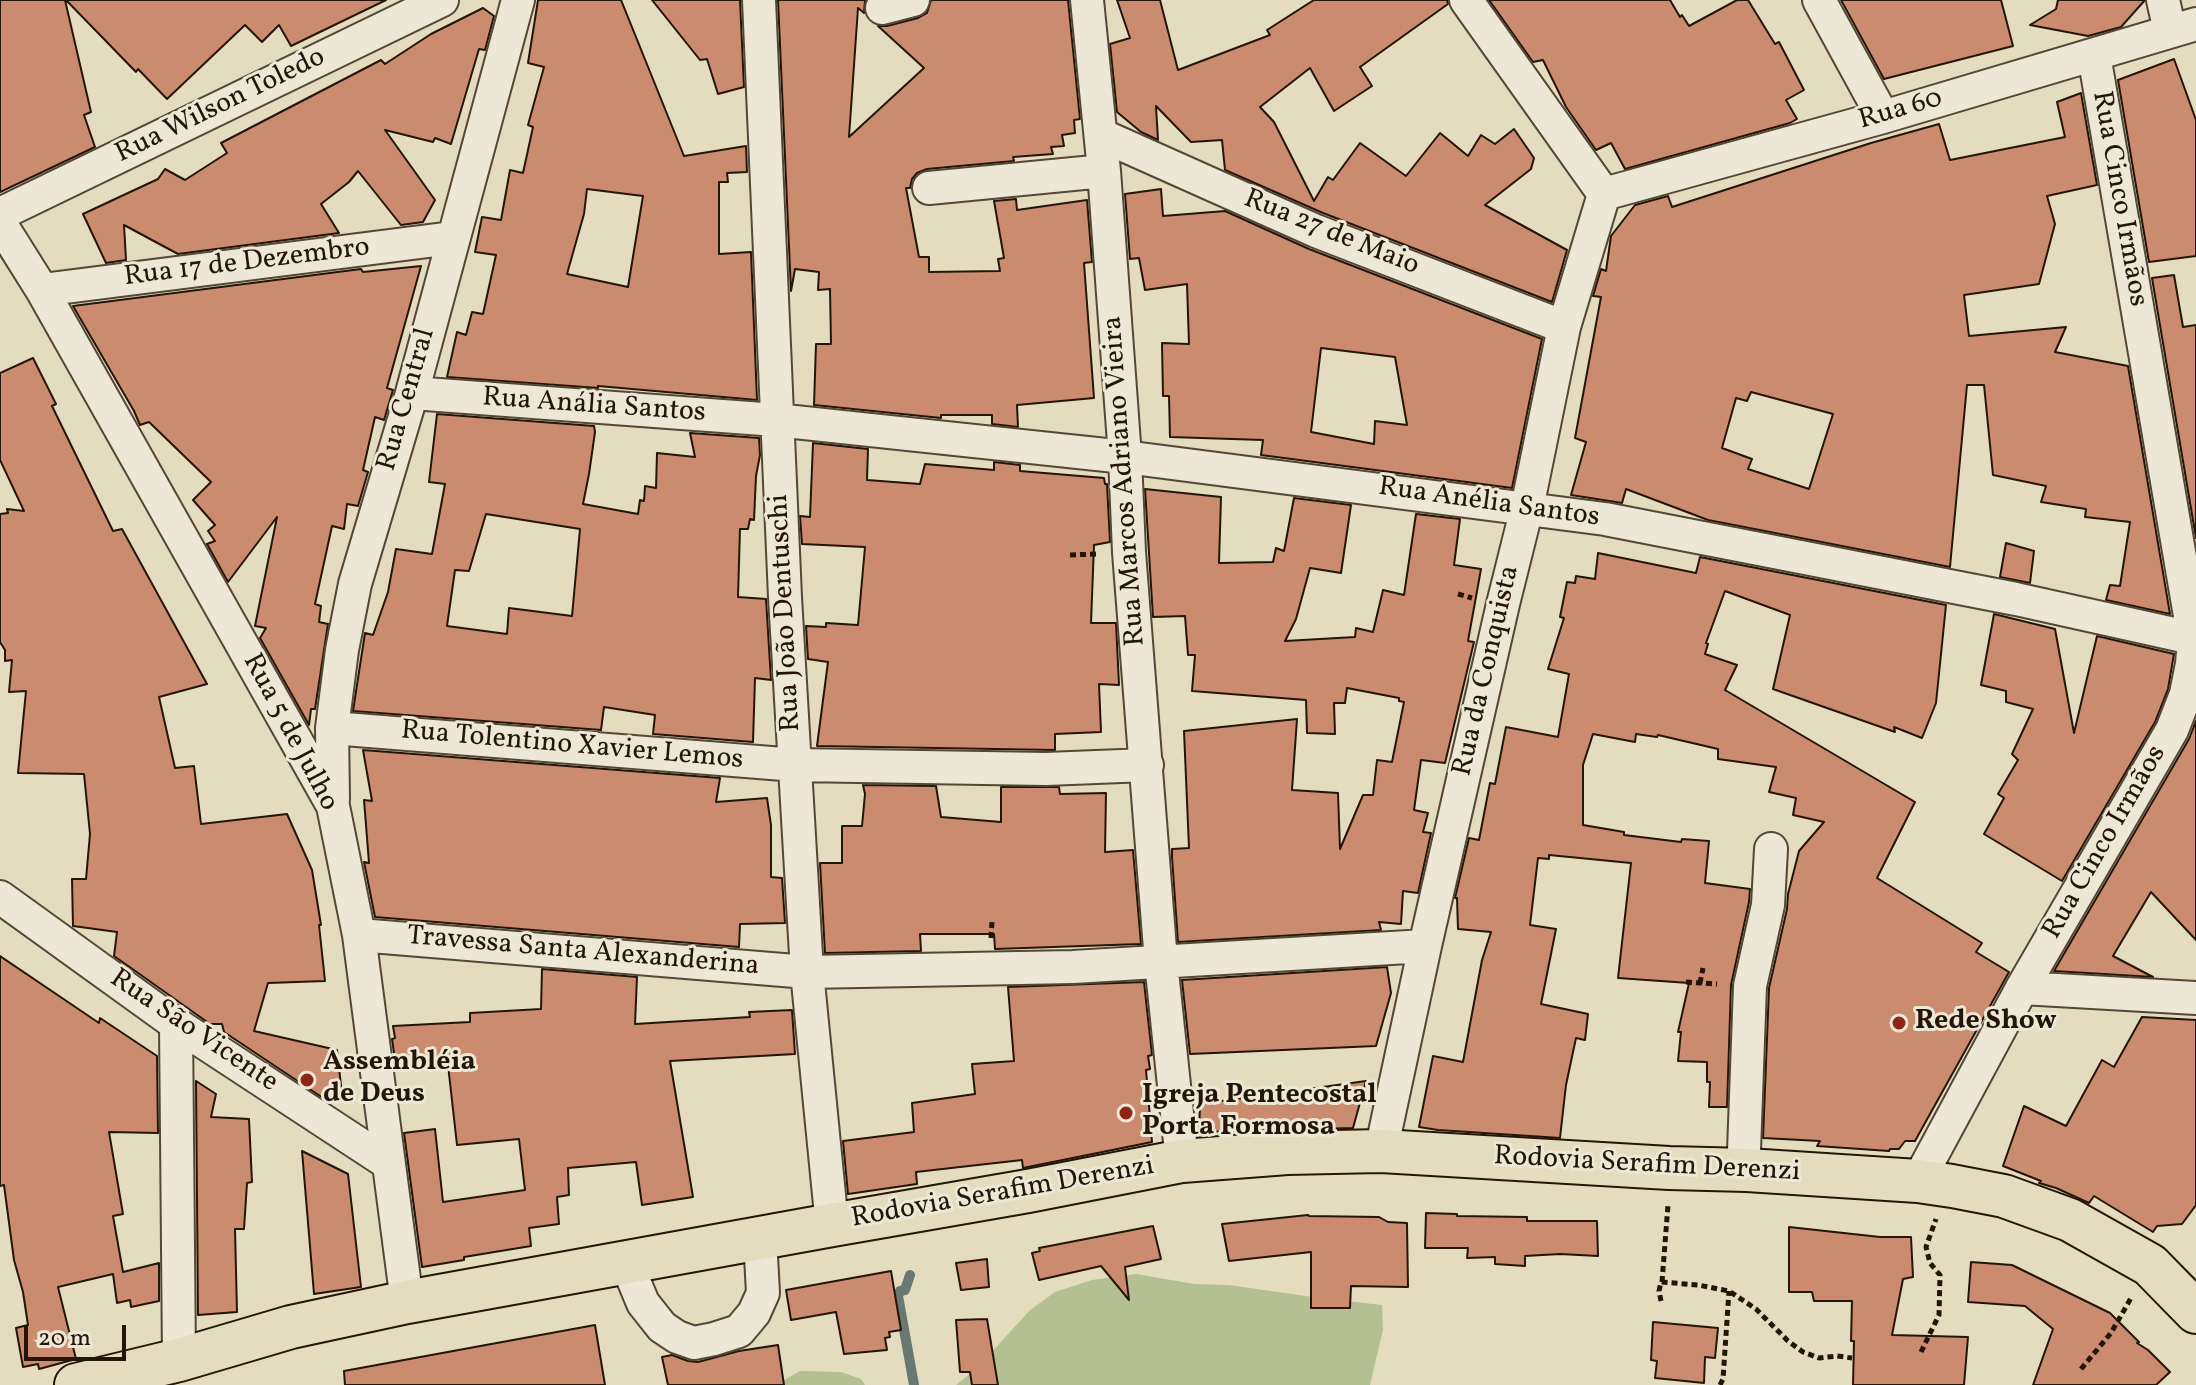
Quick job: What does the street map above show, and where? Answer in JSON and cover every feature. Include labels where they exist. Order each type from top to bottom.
[{"type":"main road","name":"Rodovia Serafim Derenzi","points":[[76,1385],[179,1360],[291,1327],[407,1302],[1182,1161],[1287,1153],[1381,1151],[1935,1183],[2004,1196],[2070,1220],[2150,1265],[2196,1312]]},
{"type":"street","name":"Rua Wilson Toledo","points":[[0,214],[442,0]]},
{"type":"street","name":"Rua Central","points":[[333,806],[332,728],[342,650],[355,584],[412,393],[518,0]]},
{"type":"street","name":"Rua João Dentuschi","points":[[759,0],[776,420],[807,972],[832,1225]]},
{"type":"street","points":[[882,8],[913,0]]},
{"type":"street","name":"Rua Marcos Adriano Vieira","points":[[1087,0],[1104,171],[1129,552],[1161,962],[1182,1161]]},
{"type":"street","points":[[1466,0],[1604,194]]},
{"type":"street","points":[[1819,0],[1883,117]]},
{"type":"street","points":[[2163,0],[2183,28]]},
{"type":"street","name":"Rua 60","points":[[1604,194],[1883,117],[2183,28]]},
{"type":"street","name":"Rua Cinco Irmãos","points":[[1935,1183],[2022,988],[2172,730],[2186,694],[2192,664],[2195,639],[2094,55]]},
{"type":"street","name":"Rua 27 de Maio","points":[[1101,135],[1316,231],[1564,327]]},
{"type":"street","points":[[929,188],[1104,171]]},
{"type":"street","name":"Rua da Conquista","points":[[1381,1151],[1425,946],[1527,508],[1564,327],[1604,194]]},
{"type":"street","name":"Rua 5 de Julho","points":[[0,223],[42,290],[333,806],[359,935],[407,1302]]},
{"type":"street","name":"Rua 17 de Dezembro","points":[[42,290],[452,238]]},
{"type":"street","name":"Rua Anália Santos","points":[[412,393],[776,420]]},
{"type":"street","name":"Rua Anélia Santos","points":[[776,420],[1125,457],[1605,519],[1971,590],[2195,639]]},
{"type":"street","name":"Rua Tolentino Xavier Lemos","points":[[332,728],[796,765],[1046,769],[1147,765]]},
{"type":"street","points":[[1747,1170],[1744,1151],[1750,986],[1768,905],[1771,849]]},
{"type":"street","name":"Rua São Vicente","points":[[0,897],[176,1024],[388,1163]]},
{"type":"street","name":"Travessa Santa Alexanderina","points":[[359,935],[807,972],[994,970],[1161,962]]},
{"type":"street","points":[[1161,962],[1425,946]]},
{"type":"street","points":[[2022,988],[2196,998]]},
{"type":"street","points":[[176,1024],[179,1360]]},
{"type":"street","points":[[626,1262],[643,1303],[662,1327],[694,1343],[739,1331],[754,1313],[763,1293],[760,1238]]},
{"type":"path","points":[[1700,983],[1703,968]]},
{"type":"path","points":[[1661,1301],[1659,1291],[1668,1222],[1669,1168]]},
{"type":"path","points":[[1921,1352],[1939,1315],[1940,1275],[1930,1263],[1926,1247],[1933,1226],[1935,1183]]},
{"type":"path","points":[[1662,1282],[1729,1291],[1756,1309],[1803,1352],[1819,1358],[1852,1358]]},
{"type":"path","points":[[1720,1385],[1723,1379],[1729,1291]]},
{"type":"path","points":[[2081,1369],[2111,1333],[2134,1292]]},
{"type":"green space","points":[[1136,1274],[1194,1284],[1229,1285],[1382,1305],[1383,1330],[1370,1385],[956,1385],[979,1366],[1030,1310],[1055,1292],[1092,1280]]},
{"type":"green space","points":[[800,1371],[841,1372],[861,1379],[865,1385],[776,1385]]},
{"type":"building","points":[[0,0],[65,0],[91,112],[84,115],[95,147],[0,192]]},
{"type":"building","points":[[66,0],[386,0],[291,46],[279,25],[262,42],[245,25],[167,99],[138,69],[136,72]]},
{"type":"building","points":[[538,0],[621,0],[684,156],[746,146],[747,172],[727,173],[728,182],[719,182],[719,254],[751,252],[757,400],[447,377],[457,332],[466,335],[472,312],[483,314],[496,255],[475,252],[482,217],[501,220],[510,170],[523,173],[533,127],[528,125],[544,67],[528,63]],"holes":[[[587,189],[643,196],[628,287],[567,274],[584,214]]]},
{"type":"building","points":[[652,0],[740,0],[744,87],[718,94],[707,59],[700,60]]},
{"type":"building","points":[[778,0],[865,0],[864,13],[858,8],[849,137],[924,68],[878,26],[918,18],[927,13],[931,0],[1068,0],[1080,119],[1074,120],[1075,133],[1062,135],[1064,146],[1051,147],[1053,154],[1013,157],[1014,161],[927,169],[917,173],[910,188],[906,188],[919,257],[929,257],[929,272],[1000,271],[998,259],[1004,258],[994,201],[1016,199],[1017,210],[1087,200],[1092,262],[1084,263],[1094,398],[1017,405],[1018,427],[992,424],[992,415],[941,415],[941,418],[814,405],[816,344],[831,344],[830,289],[818,290],[819,272],[795,269],[791,291]]},
{"type":"building","points":[[1117,0],[1160,0],[1178,70],[1270,35],[1267,30],[1314,0],[1447,0],[1448,4],[1360,67],[1372,86],[1334,111],[1310,68],[1260,107],[1274,122],[1314,201],[1328,177],[1333,180],[1360,143],[1406,176],[1440,133],[1468,156],[1481,135],[1495,144],[1514,129],[1534,158],[1531,169],[1485,205],[1567,250],[1552,302],[1323,213],[1225,170],[1222,140],[1191,142],[1156,106],[1158,140],[1141,132],[1117,112],[1110,44],[1130,38]]},
{"type":"building","points":[[1489,0],[1670,0],[1689,26],[1737,0],[1748,0],[1775,44],[1779,42],[1804,90],[1786,100],[1797,119],[1625,169],[1611,143],[1596,150],[1566,107],[1543,60],[1533,62]]},
{"type":"building","points":[[1841,0],[2001,0],[2013,46],[1884,79]]},
{"type":"building","points":[[2058,0],[2145,0],[2121,27],[2088,36],[2030,25],[2056,9]]},
{"type":"building","points":[[483,8],[494,16],[485,50],[479,49],[451,144],[435,138],[433,142],[385,130],[435,200],[423,222],[401,225],[358,171],[321,204],[339,233],[178,254],[124,225],[126,260],[106,263],[83,214],[158,179],[165,169],[185,180],[227,153],[221,143],[381,60],[385,64],[431,34]]},
{"type":"building","points":[[2174,59],[2196,120],[2196,256],[2149,262],[2118,80]]},
{"type":"building","points":[[2081,93],[2097,185],[2047,196],[2055,224],[2039,284],[1964,295],[1969,336],[2066,327],[2055,352],[2128,366],[2170,614],[2106,600],[2110,585],[2120,586],[2130,522],[2085,517],[2086,509],[2041,502],[2046,486],[1993,475],[1984,385],[1967,385],[1950,567],[1708,520],[1626,489],[1622,503],[1571,495],[1586,442],[1575,438],[1601,297],[1593,296],[1601,269],[1606,271],[1611,236],[1635,205],[1668,196],[1672,207],[1939,124],[1950,160],[2065,137],[2057,102]],"holes":[[[1751,392],[1833,414],[1809,489],[1748,469],[1752,459],[1722,448],[1736,398],[1747,401]]]},
{"type":"building","points":[[1161,189],[1163,216],[1225,211],[1309,249],[1542,339],[1512,488],[1261,455],[1263,440],[1170,437],[1169,396],[1163,396],[1162,343],[1189,344],[1187,284],[1145,290],[1139,258],[1130,259],[1125,194]],"holes":[[[1321,348],[1395,357],[1407,425],[1375,421],[1374,444],[1311,432]]]},
{"type":"building","points":[[421,266],[387,388],[393,390],[384,420],[375,417],[363,470],[368,472],[358,506],[347,504],[344,529],[332,526],[315,604],[321,606],[319,622],[328,624],[315,709],[311,709],[309,725],[260,638],[266,628],[255,626],[277,517],[228,582],[207,544],[215,541],[208,531],[215,525],[193,500],[211,482],[149,422],[140,425],[73,306],[361,269],[363,272]]},
{"type":"building","points":[[2174,275],[2183,327],[2196,325],[2196,538],[2152,278]]},
{"type":"building","points":[[33,358],[56,404],[52,406],[113,531],[122,529],[207,684],[159,697],[175,768],[194,766],[201,824],[287,814],[312,870],[321,925],[325,981],[268,983],[254,1031],[337,1050],[342,1094],[329,1102],[224,1032],[222,1024],[210,1024],[114,956],[117,932],[73,926],[72,879],[86,879],[90,834],[84,774],[18,773],[26,691],[9,692],[12,660],[5,661],[5,650],[0,642],[0,514],[8,513],[7,509],[24,511],[0,460],[0,373]]},
{"type":"building","points":[[437,414],[594,426],[583,504],[638,514],[640,500],[644,501],[645,486],[656,488],[657,453],[695,457],[690,433],[759,438],[754,520],[750,519],[748,529],[740,529],[738,597],[766,599],[771,680],[755,678],[753,742],[653,734],[655,715],[604,707],[601,730],[353,711],[365,633],[373,635],[388,592],[396,549],[432,554],[445,484],[429,482]],"holes":[[[486,514],[580,529],[572,616],[509,608],[507,634],[447,626],[455,570],[469,571]]]},
{"type":"building","points":[[813,443],[868,449],[867,480],[920,484],[925,464],[994,470],[994,462],[1020,465],[1020,471],[1104,478],[1107,484],[1110,542],[1094,545],[1091,623],[1116,623],[1119,685],[1099,684],[1101,732],[1055,734],[1055,750],[817,746],[828,662],[808,659],[806,626],[826,627],[826,623],[858,625],[865,547],[802,544],[800,516],[810,517]]},
{"type":"building","points":[[1145,489],[1221,497],[1219,563],[1273,562],[1276,548],[1284,551],[1294,498],[1351,505],[1341,573],[1310,568],[1296,619],[1285,641],[1355,637],[1356,628],[1373,632],[1383,590],[1404,595],[1416,514],[1460,519],[1454,565],[1481,569],[1468,641],[1474,642],[1445,763],[1421,760],[1414,810],[1428,813],[1423,832],[1431,833],[1418,893],[1403,891],[1401,924],[1379,922],[1381,930],[1178,942],[1172,849],[1189,848],[1184,731],[1297,719],[1292,790],[1338,793],[1340,849],[1363,795],[1373,795],[1377,760],[1392,762],[1404,702],[1399,698],[1347,688],[1345,703],[1334,703],[1335,734],[1307,733],[1306,700],[1192,691],[1195,655],[1188,655],[1185,616],[1153,617]]},
{"type":"building","points":[[2006,543],[2034,551],[2030,583],[2000,577]]},
{"type":"building","points":[[1598,553],[1696,573],[1700,557],[1946,605],[1936,703],[1922,738],[1894,727],[1895,732],[1773,689],[1790,615],[1725,591],[1705,654],[1737,665],[1725,690],[1915,802],[1877,878],[1982,943],[1976,952],[2009,972],[1915,1141],[1905,1141],[1899,1149],[1889,1151],[1817,1146],[1820,1141],[1763,1138],[1769,988],[1799,851],[1824,822],[1793,815],[1796,798],[1769,792],[1776,767],[1718,759],[1718,749],[1658,735],[1636,734],[1635,742],[1593,734],[1583,765],[1583,825],[1624,832],[1624,835],[1681,842],[1682,839],[1709,841],[1705,883],[1750,889],[1731,985],[1727,1107],[1709,1107],[1707,1062],[1678,1061],[1681,1032],[1678,1032],[1689,983],[1618,978],[1631,863],[1549,855],[1549,859],[1538,858],[1530,925],[1556,929],[1541,1004],[1588,1014],[1585,1040],[1576,1038],[1566,1085],[1560,1138],[1419,1127],[1433,1056],[1463,1062],[1482,960],[1491,932],[1458,929],[1455,898],[1469,838],[1479,840],[1490,783],[1495,784],[1506,727],[1558,737],[1569,674],[1548,669],[1564,618],[1560,617],[1567,582],[1575,583],[1576,576],[1595,579]]},
{"type":"building","points":[[1994,614],[2055,629],[2074,733],[2097,636],[2174,654],[2168,689],[2155,722],[2062,881],[1984,834],[2004,798],[1998,794],[2018,760],[2012,754],[2033,709],[2006,702],[2006,691],[1981,685]]},
{"type":"building","points":[[2196,721],[2196,940],[2151,892],[2113,956],[2153,977],[2054,971],[2189,739]]},
{"type":"building","points":[[363,750],[720,778],[716,802],[767,798],[771,825],[771,877],[782,878],[785,923],[740,924],[739,947],[375,917],[364,862],[369,863],[364,800],[372,801]]},
{"type":"building","points":[[863,785],[936,786],[941,817],[1001,822],[1001,787],[1059,787],[1060,794],[1106,793],[1105,852],[1133,850],[1141,944],[995,949],[994,934],[920,934],[921,951],[825,953],[820,863],[842,863],[842,826],[862,826]]},
{"type":"building","points":[[0,956],[99,1023],[100,1018],[157,1056],[158,1133],[109,1132],[123,1214],[113,1216],[123,1272],[159,1263],[159,1301],[131,1307],[130,1300],[117,1303],[113,1274],[58,1287],[76,1359],[39,1369],[38,1364],[23,1367],[16,1328],[28,1325],[14,1260],[4,1185],[0,1186]]},
{"type":"building","points":[[1387,967],[1391,993],[1376,1046],[1190,1054],[1182,980]]},
{"type":"building","points":[[542,969],[637,977],[635,1024],[750,1017],[749,1012],[792,1010],[795,1054],[670,1061],[693,1197],[642,1205],[636,1162],[568,1168],[569,1195],[557,1197],[559,1224],[529,1228],[531,1246],[422,1267],[404,1133],[435,1129],[443,1202],[525,1190],[519,1139],[457,1145],[447,1056],[395,1060],[393,1026],[470,1022],[470,1013],[541,1009]]},
{"type":"building","points":[[1144,982],[1152,1055],[1148,1056],[1150,1069],[1146,1070],[1152,1142],[1023,1168],[1022,1160],[916,1172],[917,1184],[848,1194],[843,1141],[914,1132],[912,1103],[975,1094],[972,1064],[1014,1061],[1008,987]]},
{"type":"building","points":[[2142,1017],[2196,1020],[2196,1205],[2182,1224],[2157,1226],[2153,1232],[2094,1196],[2089,1203],[2003,1166],[2024,1106],[2066,1126],[2102,1060],[2114,1067]]},
{"type":"building","points":[[196,1081],[216,1094],[211,1117],[249,1119],[252,1182],[247,1183],[244,1229],[235,1229],[237,1312],[198,1315]]},
{"type":"building","points":[[1366,1081],[1353,1128],[1199,1132],[1200,1104]]},
{"type":"building","points":[[302,1151],[348,1174],[361,1287],[314,1294]]},
{"type":"building","points":[[1426,1213],[1527,1217],[1527,1221],[1597,1221],[1598,1256],[1525,1256],[1525,1266],[1495,1264],[1495,1257],[1467,1258],[1468,1248],[1425,1248]]},
{"type":"building","points":[[1308,1215],[1379,1217],[1388,1222],[1407,1223],[1408,1287],[1351,1286],[1350,1308],[1311,1308],[1311,1252],[1229,1261],[1222,1224]]},
{"type":"building","points":[[1153,1226],[1161,1259],[1125,1267],[1129,1300],[1101,1266],[1039,1280],[1032,1253],[1040,1251],[1039,1248]]},
{"type":"building","points":[[1789,1227],[1880,1237],[1911,1237],[1913,1277],[1903,1279],[1892,1335],[1968,1337],[1964,1385],[1853,1385],[1852,1301],[1814,1301],[1812,1292],[1789,1292]]},
{"type":"building","points":[[987,1259],[989,1287],[961,1290],[956,1263]]},
{"type":"building","points":[[1971,1262],[2012,1265],[2110,1313],[2137,1343],[2170,1372],[2156,1385],[2033,1385],[2053,1329],[2025,1306],[1968,1302]]},
{"type":"building","points":[[891,1271],[901,1330],[889,1332],[890,1337],[885,1338],[887,1350],[844,1354],[836,1312],[791,1320],[786,1290]]},
{"type":"building","points":[[987,1319],[998,1385],[972,1385],[970,1372],[960,1372],[956,1320]]},
{"type":"building","points":[[1653,1322],[1718,1328],[1715,1358],[1705,1357],[1704,1383],[1655,1378],[1657,1361],[1651,1360]]},
{"type":"building","points":[[595,1325],[605,1385],[345,1385],[344,1371]]},
{"type":"building","points":[[778,1345],[784,1385],[668,1385],[662,1357],[672,1355],[698,1362]]},
{"type":"waterway","points":[[910,1275],[905,1290],[900,1291],[898,1296],[914,1385]]},
{"type":"place","name":"Rede Show","points":[[1899,1023]]},
{"type":"place","name":"Assembléia de Deus","points":[[307,1080]]},
{"type":"place","name":"Igreja Pentecostal Porta Formosa","points":[[1126,1113]]}]
